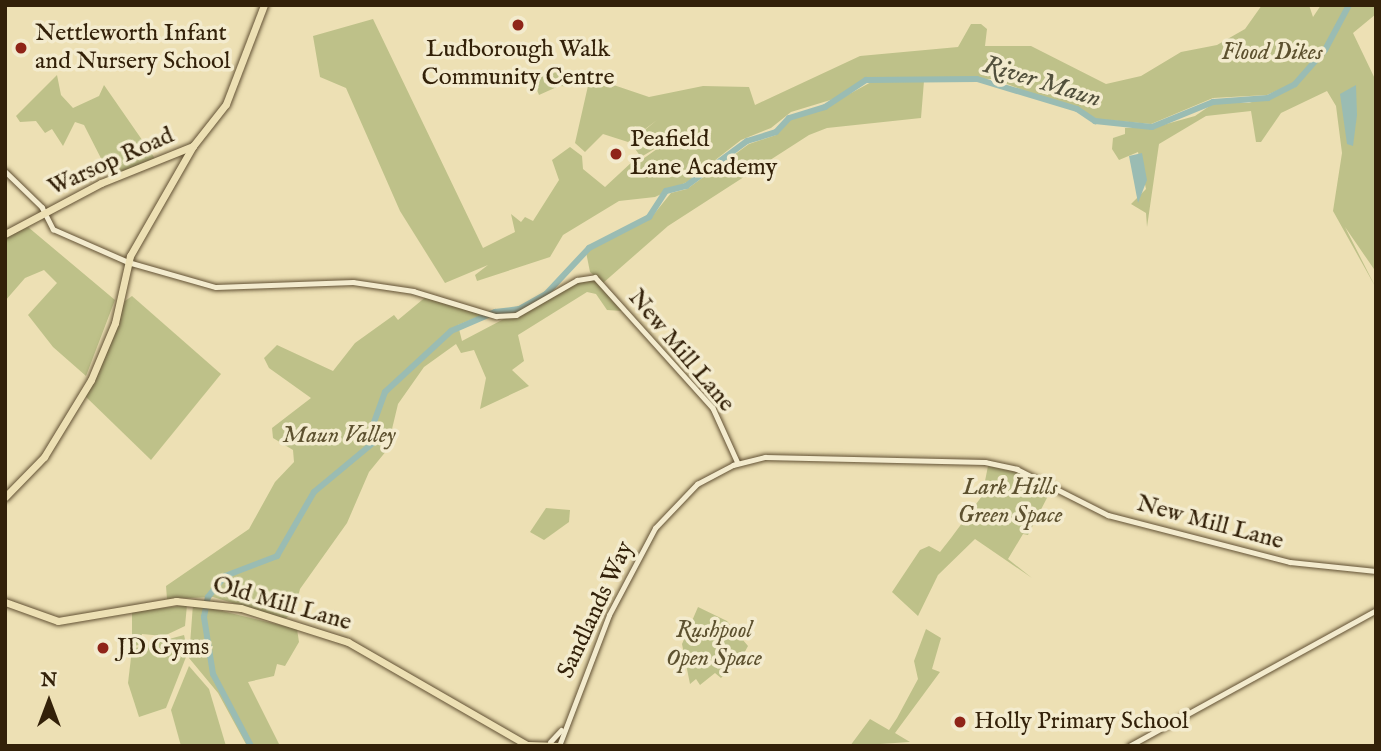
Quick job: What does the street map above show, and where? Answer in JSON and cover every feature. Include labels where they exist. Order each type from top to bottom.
[{"type":"main road","points":[[5,497],[44,457],[91,380],[115,323],[128,262],[193,146],[226,104],[264,5]]},
{"type":"main road","name":"Warsop Road","points":[[5,233],[193,146]]},
{"type":"main road","name":"Old Mill Lane","points":[[5,602],[58,621],[202,600],[212,601],[348,642],[528,745],[559,746]]},
{"type":"main road","points":[[1129,746],[1376,610]]},
{"type":"street","name":"New Mill Lane","points":[[5,171],[44,214],[52,229],[128,262],[216,287],[353,282],[383,286],[496,316],[516,315],[577,280],[595,277],[713,408],[738,463],[792,454],[985,462],[1017,469],[1108,515],[1290,562],[1376,571]]},
{"type":"street","name":"Sandlands Way","points":[[561,729],[624,582],[655,528],[697,485],[738,463]]},
{"type":"street","points":[[547,744],[561,729]]},
{"type":"street","points":[[559,746],[561,729]]},
{"type":"green space","name":"Flood Dikes","points":[[1262,5],[1309,5],[1313,17],[1321,5],[1376,5],[1376,14],[1353,33],[1376,81],[1376,272],[1345,227],[1376,288],[1333,211],[1342,153],[1336,106],[1327,91],[1281,113],[1261,142],[1256,142],[1251,111],[1206,116],[1159,144],[1147,227],[1146,213],[1131,204],[1146,189],[1138,152],[1119,160],[1112,149],[1113,138],[1125,134],[1125,128],[1152,128],[1195,116],[1214,103],[1249,103],[1295,87],[1321,51],[1294,83],[1267,95],[1213,98],[1151,124],[1097,119],[994,79],[865,78],[837,98],[791,112],[771,128],[741,140],[687,182],[655,197],[619,201],[563,235],[550,257],[477,281],[475,275],[488,265],[445,283],[400,211],[346,88],[320,77],[313,36],[373,19],[483,248],[515,232],[511,214],[521,222],[525,217],[533,221],[559,180],[552,160],[570,147],[582,156],[583,169],[605,187],[633,161],[640,161],[671,139],[641,157],[630,142],[657,120],[628,142],[603,134],[585,152],[575,143],[590,77],[649,97],[703,86],[749,87],[755,105],[860,56],[958,47],[971,24],[981,24],[987,29],[985,46],[1031,46],[1106,84],[1141,76],[1181,52],[1217,45],[1245,29]]},
{"type":"green space","points":[[560,72],[584,75],[580,87],[559,86],[539,95],[531,75]]},
{"type":"green space","points":[[57,75],[61,95],[73,108],[99,96],[104,85],[156,160],[110,176],[84,125],[75,122],[63,146],[52,129],[45,133],[36,121],[20,122],[16,116]]},
{"type":"green space","points":[[873,81],[924,81],[921,118],[827,128],[809,135],[668,226],[603,283],[590,272],[586,252],[650,219],[671,193],[687,189],[749,144],[776,135],[790,119],[824,108]]},
{"type":"green space","points":[[28,227],[115,300],[86,376],[53,347],[28,315],[57,283],[44,270],[25,278],[5,301],[5,237]]},
{"type":"green space","name":"Maun Valley","points":[[592,278],[622,311],[607,310],[596,294],[587,292],[518,335],[524,361],[512,370],[529,386],[480,409],[486,378],[474,350],[461,353],[456,344],[424,367],[398,404],[387,450],[369,472],[347,523],[300,589],[294,612],[285,619],[213,597],[167,599],[166,586],[249,529],[275,482],[294,462],[293,450],[273,438],[272,428],[311,398],[269,368],[264,358],[277,345],[333,371],[355,343],[394,315],[398,320],[428,295],[482,315],[458,325],[462,341],[580,279]]},
{"type":"green space","points":[[132,296],[221,374],[151,460],[85,396],[125,301]]},
{"type":"green space","name":"Lark Hills Green Space","points":[[988,466],[1020,473],[1050,492],[1028,535],[1023,534],[1008,559],[1032,578],[975,539],[938,575],[918,616],[892,592],[920,550],[929,546],[940,552],[951,538],[982,496]]},
{"type":"green space","points":[[546,508],[570,510],[569,522],[544,540],[530,532]]},
{"type":"green space","points":[[193,604],[297,629],[299,642],[285,666],[277,664],[274,676],[248,682],[280,746],[247,746],[218,693],[189,658]]},
{"type":"green space","points":[[187,605],[185,626],[164,636],[142,634],[139,645],[132,646],[132,612]]},
{"type":"green space","name":"Rushpool Open Space","points":[[698,607],[727,621],[748,646],[736,668],[732,666],[721,678],[715,673],[700,685],[696,679],[690,684],[682,644]]},
{"type":"green space","points":[[926,629],[941,638],[932,669],[940,672],[895,733],[910,742],[850,746],[870,719],[889,730],[897,718],[918,679],[914,661]]},
{"type":"green space","points":[[184,635],[188,652],[166,708],[139,717],[128,683],[132,649]]},
{"type":"green space","points":[[189,666],[209,689],[226,746],[181,746],[171,710]]},
{"type":"water","points":[[1356,85],[1357,115],[1353,146],[1347,144],[1340,94]]},
{"type":"water","points":[[1142,153],[1147,180],[1138,203],[1129,156]]},
{"type":"waterway","name":"River Maun","points":[[251,746],[213,674],[204,617],[208,597],[225,576],[277,556],[314,492],[373,443],[373,425],[385,392],[451,331],[495,312],[519,309],[546,294],[589,248],[649,217],[666,191],[686,186],[747,141],[776,132],[789,118],[825,107],[866,80],[977,79],[1077,109],[1095,121],[1152,127],[1213,102],[1268,98],[1295,84],[1325,50],[1349,5]]},
{"type":"place","name":"Ludborough Walk Community Centre","points":[[518,25]]},
{"type":"place","name":"Nettleworth Infant and Nursery School","points":[[21,48]]},
{"type":"place","name":"Peafield Lane Academy","points":[[616,154]]},
{"type":"place","name":"JD Gyms","points":[[103,648]]},
{"type":"place","name":"Holly Primary School","points":[[960,722]]}]
